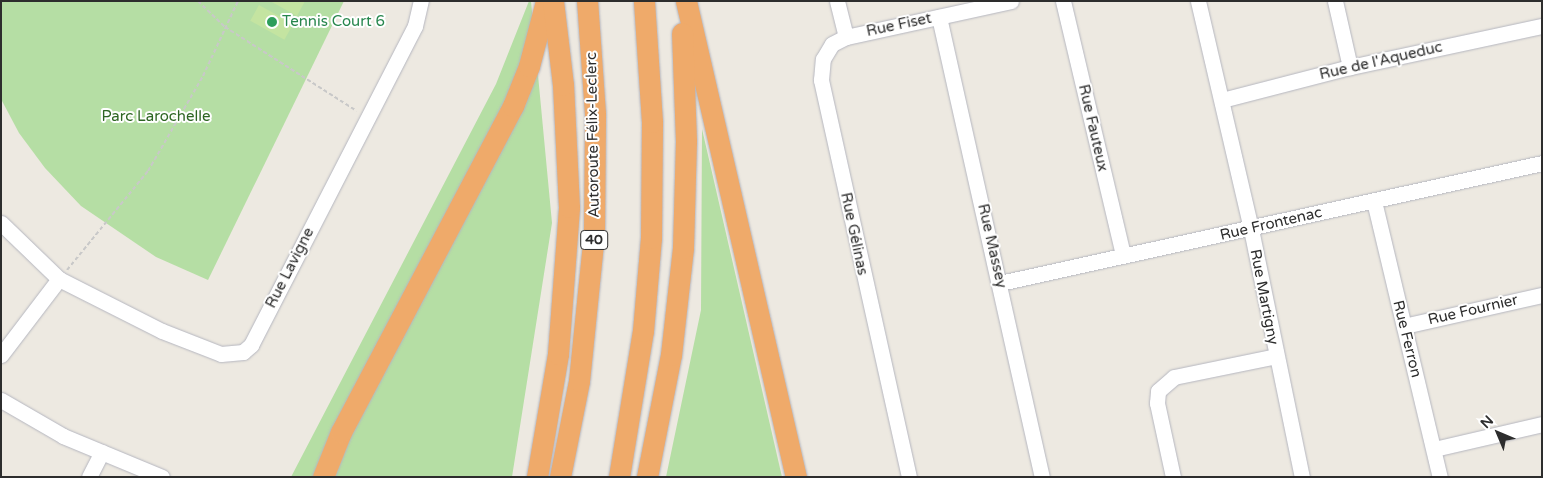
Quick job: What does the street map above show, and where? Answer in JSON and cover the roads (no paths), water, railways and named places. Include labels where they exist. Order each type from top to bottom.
[{"type":"highway","points":[[323,477],[341,432],[516,98],[546,1]]},
{"type":"highway","points":[[537,477],[558,354],[568,222],[563,84],[553,1]]},
{"type":"highway","name":"Autoroute Félix-Leclerc","points":[[560,477],[579,381],[593,253],[596,122],[587,1]]},
{"type":"highway","points":[[619,477],[643,331],[651,229],[652,122],[644,1]]},
{"type":"highway","points":[[647,477],[670,364],[683,248],[686,119],[680,1]]},
{"type":"highway","points":[[686,1],[796,477]]},
{"type":"street","name":"Rue Lavigne","points":[[1,224],[59,279],[162,331],[221,354],[242,352],[251,345],[415,26],[421,1]]},
{"type":"street","points":[[837,1],[846,37]]},
{"type":"street","name":"Rue Fiset","points":[[846,37],[939,17],[986,4],[1011,1]]},
{"type":"street","name":"Rue Fauteux","points":[[1064,1],[1124,255]]},
{"type":"street","name":"Rue Martigny","points":[[1198,1],[1251,229],[1302,477]]},
{"type":"street","points":[[1335,1],[1350,67]]},
{"type":"street","name":"Rue Massey","points":[[939,17],[1042,477]]},
{"type":"street","name":"Rue de l'Aqueduc","points":[[1222,100],[1350,67],[1542,26]]},
{"type":"street","name":"Rue Gélinas","points":[[846,37],[832,44],[823,59],[821,80],[910,477]]},
{"type":"street","name":"Rue Frontenac","points":[[1000,283],[1251,229],[1542,163]]},
{"type":"street","name":"Rue Ferron","points":[[1374,201],[1440,477]]},
{"type":"street","points":[[1,355],[59,279]]},
{"type":"street","name":"Rue Fournier","points":[[1404,326],[1542,295]]},
{"type":"street","points":[[1173,477],[1157,403],[1158,391],[1174,377],[1276,356]]},
{"type":"street","points":[[1,400],[31,420],[162,477]]},
{"type":"street","points":[[1434,449],[1542,424]]},
{"type":"street","points":[[89,477],[102,452]]},
{"type":"place","name":"Tennis Court 6","points":[[272,22]]},
{"type":"park label","name":"Parc Larochelle","points":[[156,117]]}]
